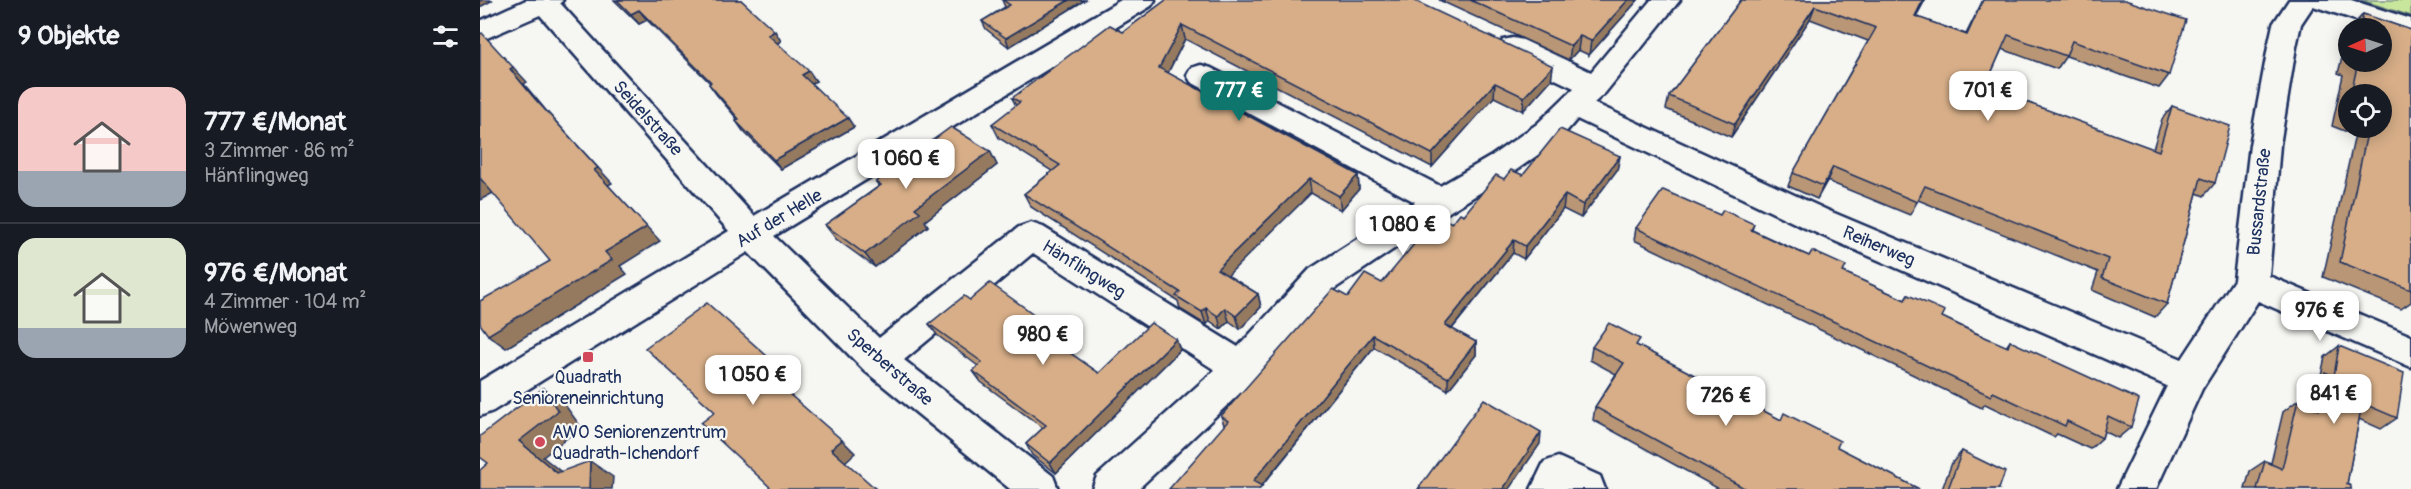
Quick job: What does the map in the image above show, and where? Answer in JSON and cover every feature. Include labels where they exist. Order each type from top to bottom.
[{"type":"street","name":"Auf der Helle","points":[[480,400],[1141,0]]},
{"type":"street","points":[[1111,489],[1242,368],[1322,279],[1441,201],[1501,165],[1548,132],[1584,95],[1666,0]]},
{"type":"street","name":"Bussardstraße","points":[[2136,489],[2189,380],[2251,283],[2265,145],[2282,47],[2287,24],[2303,0]]},
{"type":"street","points":[[2323,0],[2411,29]]},
{"type":"street","name":"Seidelstraße","points":[[546,1],[752,234]]},
{"type":"street","points":[[480,32],[546,1]]},
{"type":"street","points":[[1487,35],[1584,95]]},
{"type":"street","points":[[1201,75],[1441,201]]},
{"type":"street","name":"Reiherweg","points":[[1584,95],[1816,219],[2189,380]]},
{"type":"street","name":"Sperberstraße","points":[[752,234],[878,360],[1039,489]]},
{"type":"street","name":"Hänflingweg","points":[[878,360],[1031,236],[1242,368]]},
{"type":"street","points":[[2251,283],[2411,352]]},
{"type":"street","points":[[1550,489],[1558,476],[1586,489]]},
{"type":"green space","points":[[2361,0],[2411,0],[2411,16]]},
{"type":"building","points":[[617,0],[741,0],[775,31],[768,35],[809,71],[802,75],[848,118],[774,160],[736,121],[739,119],[709,84],[711,82],[639,10],[631,14]]},
{"type":"building","points":[[1003,0],[1069,0],[1006,38],[982,21],[1010,5]]},
{"type":"building","points":[[1166,0],[1413,0],[1553,66],[1524,97],[1495,83],[1432,154],[1182,25],[1159,68],[1358,175],[1339,196],[1309,179],[1217,269],[1258,294],[1236,316],[1225,308],[1218,316],[1206,308],[1202,312],[1176,296],[1180,292],[1024,194],[1060,165],[992,124],[1020,102],[1012,98],[1110,25],[1123,32]]},
{"type":"building","points":[[1470,0],[1628,0],[1591,41],[1580,36],[1571,46]]},
{"type":"building","points":[[1741,0],[1923,0],[1915,16],[1967,35],[1983,0],[2125,0],[2186,20],[2169,75],[2072,41],[2066,56],[2008,35],[1985,87],[2159,151],[2172,106],[2230,126],[2215,183],[2201,178],[2167,304],[2102,278],[2108,259],[1925,186],[1917,202],[1833,167],[1823,186],[1793,173],[1876,28],[1815,6],[1735,124],[1669,96]]},
{"type":"building","points":[[2363,14],[2375,18],[2362,18]]},
{"type":"building","points":[[2392,24],[2411,30],[2411,290],[2340,262],[2366,138],[2392,138],[2392,84],[2353,84],[2356,72],[2392,72]]},
{"type":"building","points":[[482,33],[513,67],[510,69],[535,99],[598,168],[594,170],[647,227],[605,252],[612,260],[488,335],[480,324],[480,301],[550,261],[480,178],[480,34]]},
{"type":"building","points":[[951,127],[990,151],[915,208],[920,212],[865,254],[825,225],[881,185],[876,182]]},
{"type":"building","points":[[1560,129],[1620,156],[1583,205],[1565,195],[1525,246],[1514,240],[1445,325],[1476,342],[1448,378],[1373,335],[1253,481],[1262,486],[1260,489],[1169,489],[1228,421],[1221,416],[1333,289],[1348,297],[1365,274],[1382,283],[1424,232],[1430,235],[1444,219],[1452,223],[1460,213],[1464,215],[1496,175],[1504,179],[1511,170],[1523,175]]},
{"type":"building","points":[[1663,190],[1720,215],[1723,210],[1754,224],[1751,230],[1779,243],[1809,256],[1812,251],[1846,266],[1843,272],[1905,300],[1908,295],[1945,311],[1942,317],[1973,332],[2008,347],[2010,341],[2139,400],[2131,427],[2108,416],[2102,438],[2067,421],[2065,426],[1993,392],[1991,396],[1636,228]]},
{"type":"building","points":[[990,283],[1035,315],[1027,323],[1099,373],[1151,323],[1176,339],[1050,463],[1026,444],[1046,425],[973,371],[982,362],[929,324],[964,296],[970,300]]},
{"type":"building","points":[[707,303],[776,364],[765,373],[842,440],[831,449],[876,489],[772,489],[701,423],[715,412],[645,348]]},
{"type":"building","points":[[1609,323],[1640,339],[1636,345],[1781,420],[1784,413],[1840,441],[1837,447],[1919,489],[1746,489],[1595,407],[1624,363],[1592,347]]},
{"type":"building","points":[[2339,346],[2404,373],[2397,418],[2362,403],[2347,484],[2351,486],[2351,489],[2257,489],[2265,461],[2282,469],[2298,400],[2319,410],[2325,372],[2334,376]]},
{"type":"building","points":[[543,388],[558,411],[519,441],[557,473],[590,461],[589,489],[480,489],[480,470],[488,463],[480,457],[480,436]]},
{"type":"building","points":[[1484,399],[1541,432],[1503,489],[1418,489]]},
{"type":"building","points":[[1962,451],[2005,472],[1999,489],[1948,489]]},
{"type":"place","name":"Quadrath Senioreneinrichtung","points":[[588,357]]},
{"type":"place","name":"AWO Seniorenzentrum Quadrath-Ichendorf","points":[[540,442]]}]
